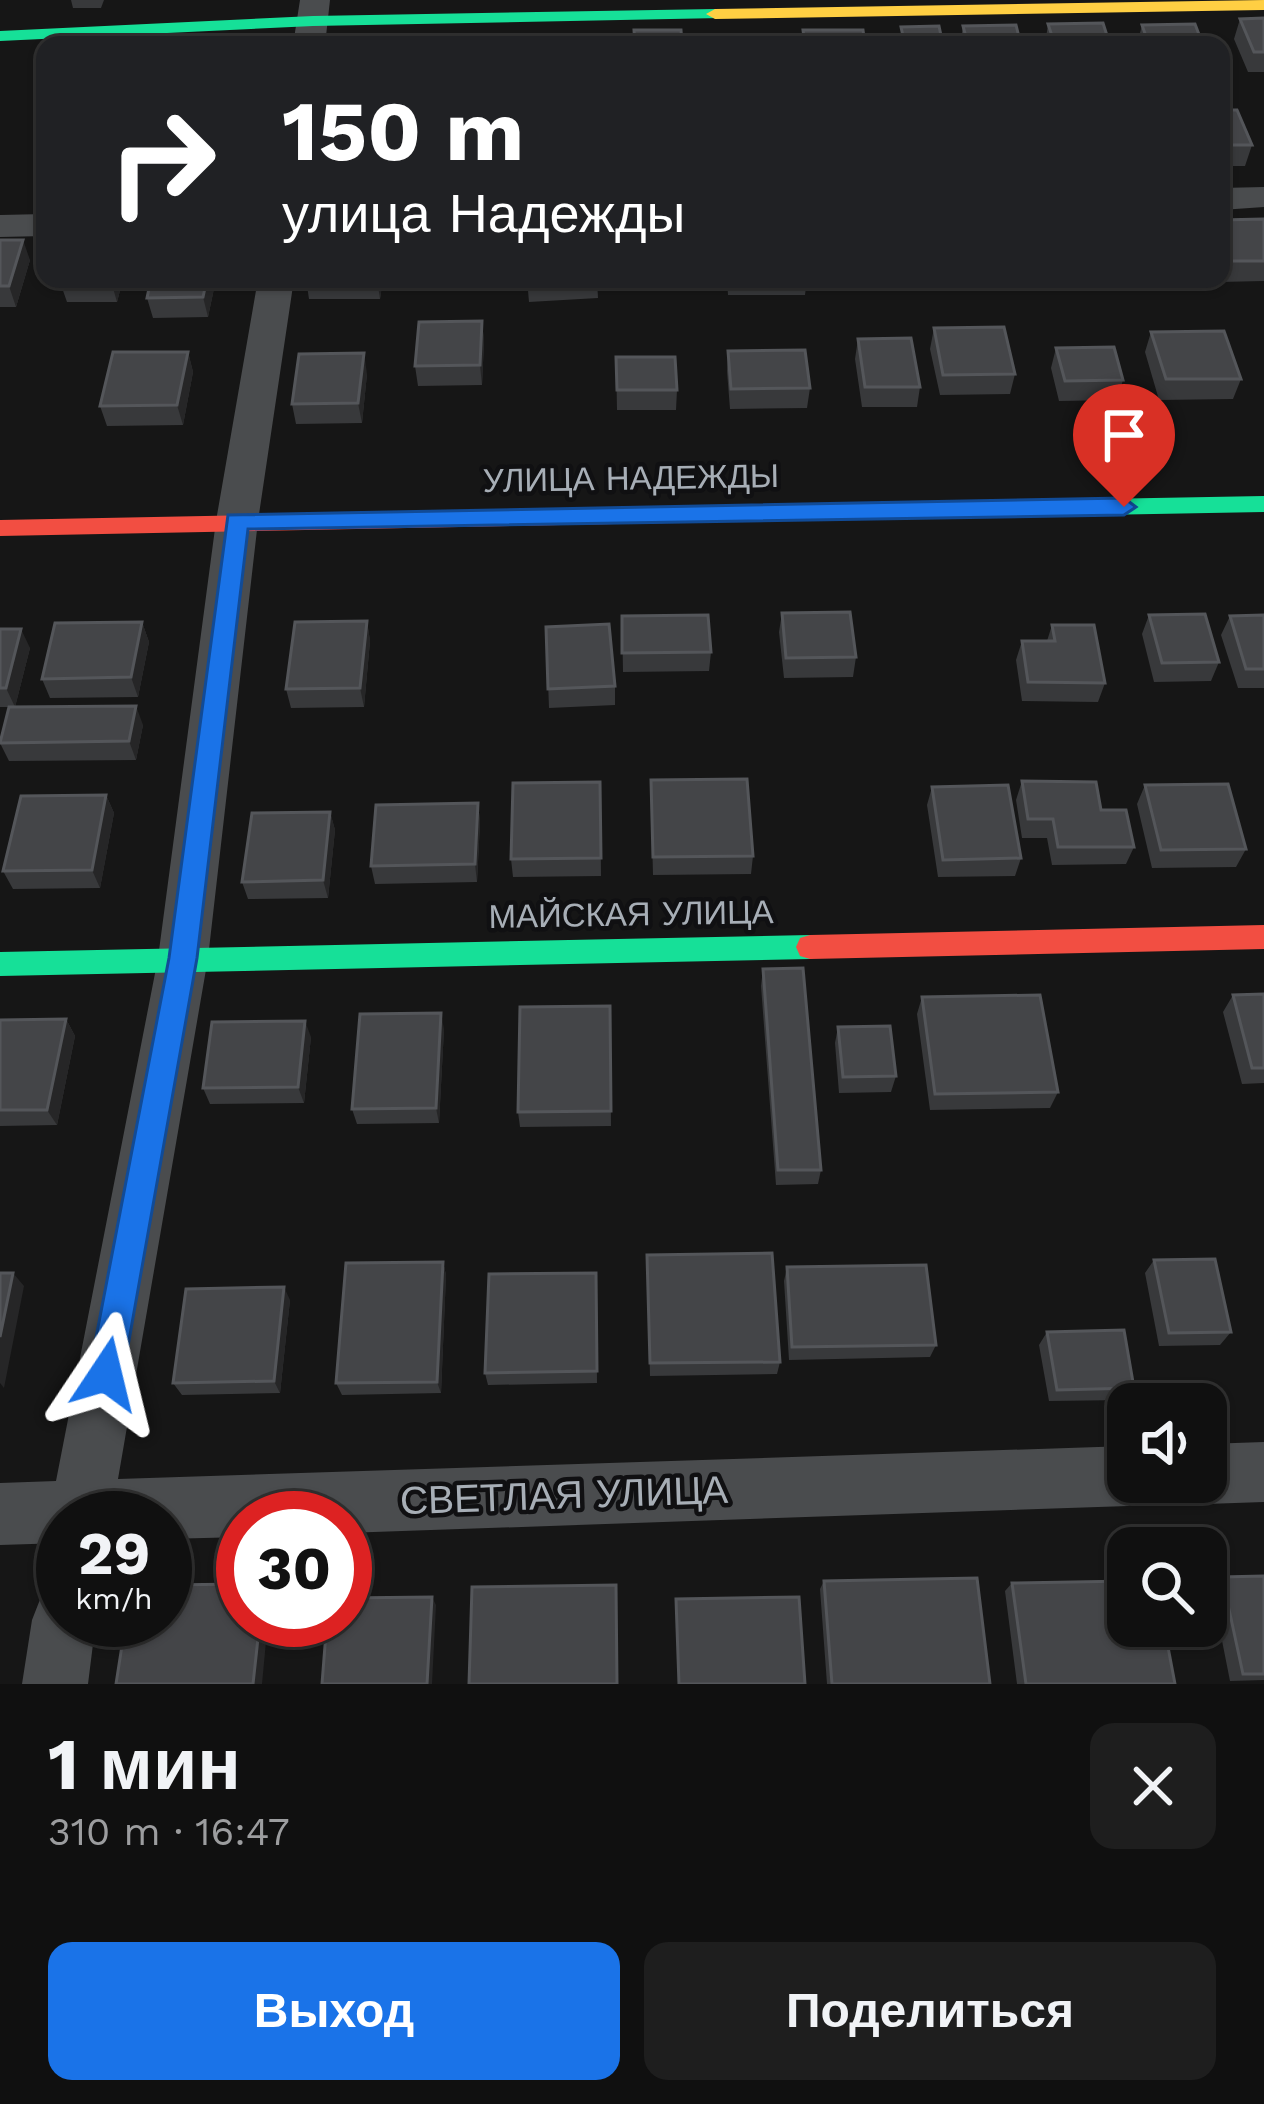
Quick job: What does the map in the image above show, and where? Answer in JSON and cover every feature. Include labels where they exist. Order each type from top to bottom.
[{"type":"street","points":[[0,36],[312,22],[1264,5]]},
{"type":"street","points":[[1230,199],[1264,197]]},
{"type":"street","points":[[0,226],[36,225]]},
{"type":"street","points":[[84,1491],[183,958],[237,521],[275,288]]},
{"type":"street","name":"УЛИЦА НАДЕЖДЫ","points":[[0,528],[1264,504]]},
{"type":"street","name":"МАЙСКАЯ УЛИЦА","points":[[0,964],[1264,937]]},
{"type":"street","points":[[1227,1473],[1264,1472]]},
{"type":"street","name":"СВЕТЛАЯ УЛИЦА","points":[[192,1511],[1107,1477]]},
{"type":"street","name":"СВЕТЛАЯ УЛИЦА","points":[[0,1514],[36,1514]]},
{"type":"street","points":[[55,1684],[60,1647]]},
{"type":"building","points":[[1264,18],[1264,52],[1254,52],[1240,19]]},
{"type":"building","points":[[1103,23],[1107,36],[1052,36],[1048,24]]},
{"type":"building","points":[[1195,24],[1200,36],[1146,36],[1142,25]]},
{"type":"building","points":[[1016,25],[1019,36],[966,36],[963,26]]},
{"type":"building","points":[[939,26],[941,36],[903,36],[901,27]]},
{"type":"building","points":[[634,30],[681,30],[681,36],[634,36]]},
{"type":"building","points":[[803,30],[863,30],[864,36],[804,36]]},
{"type":"building","points":[[1230,110],[1237,110],[1252,145],[1230,145]]},
{"type":"building","points":[[1264,219],[1264,261],[1230,261],[1230,220]]},
{"type":"building","points":[[0,240],[23,240],[9,286],[0,286]]},
{"type":"building","points":[[149,288],[205,288],[203,297],[147,298]]},
{"type":"building","points":[[482,321],[480,365],[415,366],[419,322]]},
{"type":"building","points":[[1004,327],[1015,374],[943,375],[934,328]]},
{"type":"building","points":[[1224,331],[1241,379],[1166,379],[1151,332]]},
{"type":"building","points":[[911,338],[920,387],[865,387],[858,339]]},
{"type":"building","points":[[1114,347],[1123,380],[1065,381],[1056,348]]},
{"type":"building","points":[[805,350],[810,388],[731,389],[728,351]]},
{"type":"building","points":[[113,352],[188,352],[177,405],[100,406]]},
{"type":"building","points":[[364,353],[358,403],[292,404],[299,354]]},
{"type":"building","points":[[616,357],[675,357],[677,390],[617,390]]},
{"type":"building","points":[[850,612],[856,657],[786,658],[782,613]]},
{"type":"building","points":[[1205,614],[1219,662],[1162,663],[1149,615]]},
{"type":"building","points":[[708,615],[711,652],[622,653],[622,616]]},
{"type":"building","points":[[1264,615],[1264,669],[1246,669],[1230,616]]},
{"type":"building","points":[[367,621],[360,688],[286,689],[295,622]]},
{"type":"building","points":[[142,622],[131,677],[42,679],[55,623]]},
{"type":"building","points":[[609,624],[615,686],[548,689],[546,627]]},
{"type":"building","points":[[1052,625],[1094,625],[1105,683],[1028,682],[1022,641],[1055,641]]},
{"type":"building","points":[[0,629],[21,629],[6,688],[0,688]]},
{"type":"building","points":[[136,706],[129,741],[0,743],[9,707]]},
{"type":"building","points":[[747,779],[753,856],[653,857],[651,780]]},
{"type":"building","points":[[1022,781],[1096,782],[1101,810],[1126,810],[1134,847],[1058,847],[1053,819],[1028,819]]},
{"type":"building","points":[[600,782],[601,858],[511,859],[513,783]]},
{"type":"building","points":[[1228,784],[1246,849],[1161,850],[1145,785]]},
{"type":"building","points":[[1008,785],[1021,858],[943,860],[932,787]]},
{"type":"building","points":[[106,795],[92,870],[3,871],[21,796]]},
{"type":"building","points":[[478,803],[475,864],[371,866],[376,805]]},
{"type":"building","points":[[330,812],[323,880],[242,882],[252,813]]},
{"type":"building","points":[[803,968],[821,1170],[778,1170],[763,969]]},
{"type":"building","points":[[1264,994],[1264,1068],[1252,1068],[1233,995]]},
{"type":"building","points":[[1040,995],[1058,1092],[935,1094],[922,997]]},
{"type":"building","points":[[610,1006],[611,1111],[518,1112],[520,1007]]},
{"type":"building","points":[[441,1013],[436,1108],[352,1109],[360,1014]]},
{"type":"building","points":[[66,1019],[47,1110],[0,1110],[0,1020]]},
{"type":"building","points":[[305,1021],[298,1087],[203,1088],[212,1022]]},
{"type":"building","points":[[890,1026],[896,1076],[843,1077],[838,1027]]},
{"type":"building","points":[[772,1253],[780,1362],[650,1363],[647,1255]]},
{"type":"building","points":[[1215,1259],[1231,1332],[1169,1333],[1154,1260]]},
{"type":"building","points":[[443,1262],[437,1382],[336,1383],[346,1263]]},
{"type":"building","points":[[926,1265],[936,1345],[792,1347],[787,1267]]},
{"type":"building","points":[[0,1273],[13,1273],[0,1337]]},
{"type":"building","points":[[596,1273],[597,1371],[485,1373],[489,1274]]},
{"type":"building","points":[[284,1287],[274,1381],[173,1383],[186,1289]]},
{"type":"building","points":[[1124,1330],[1133,1383],[1057,1390],[1047,1332]]},
{"type":"building","points":[[1264,1576],[1264,1674],[1243,1674],[1227,1600],[1227,1577]]},
{"type":"building","points":[[977,1578],[990,1684],[832,1684],[824,1581]]},
{"type":"building","points":[[1107,1581],[1107,1647],[1168,1647],[1175,1684],[1026,1684],[1012,1583]]},
{"type":"building","points":[[216,1584],[216,1647],[257,1647],[253,1684],[116,1684],[122,1647],[192,1647],[192,1585]]},
{"type":"building","points":[[616,1585],[617,1684],[469,1684],[472,1587]]},
{"type":"building","points":[[432,1597],[427,1684],[322,1684],[325,1647],[372,1647],[372,1598]]},
{"type":"building","points":[[799,1597],[805,1684],[679,1684],[676,1599]]},
{"type":"traffic: fast","points":[[0,36],[313,21],[715,14]]},
{"type":"traffic: fast","points":[[719,514],[1264,504]]},
{"type":"traffic: fast","points":[[0,964],[810,947]]},
{"type":"traffic: slow","points":[[715,14],[1264,5]]},
{"type":"traffic: jam","points":[[0,528],[719,514]]},
{"type":"traffic: jam","points":[[810,947],[1264,937]]},
{"type":"route","points":[[106,1374],[183,958],[237,521],[1124,507]]}]
